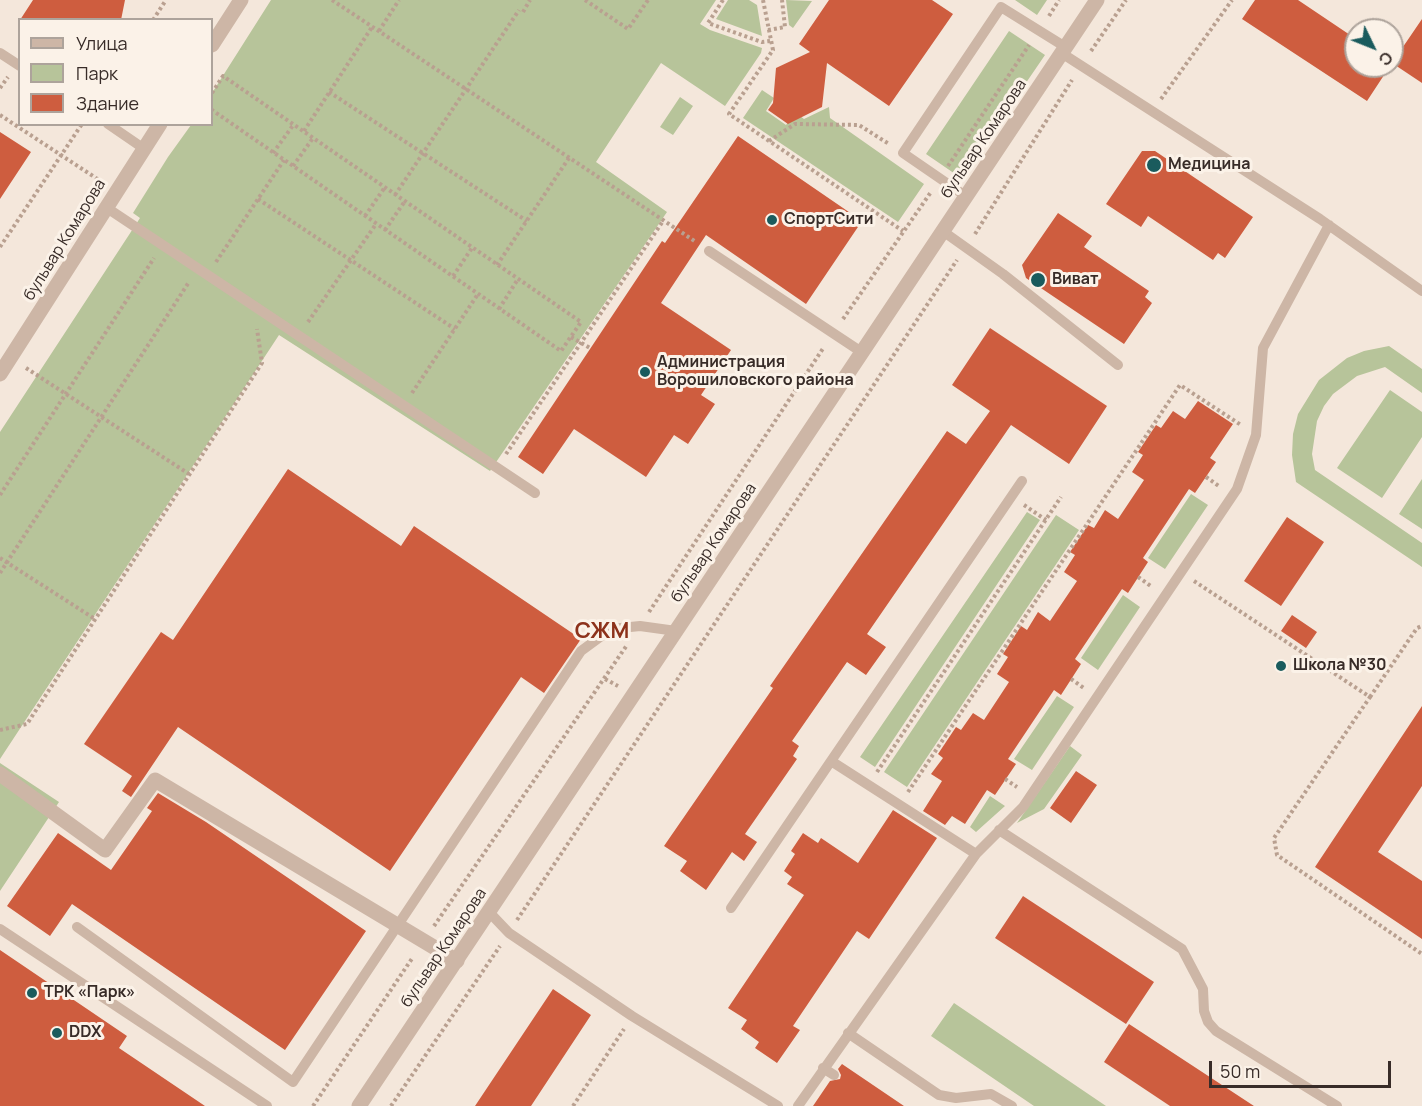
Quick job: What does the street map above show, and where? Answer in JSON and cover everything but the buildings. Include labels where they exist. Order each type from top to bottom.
[{"type":"street","points":[[213,43],[241,0]]},
{"type":"street","name":"бульвар Комарова","points":[[359,1106],[1097,0]]},
{"type":"street","name":"бульвар Комарова","points":[[0,374],[159,126]]},
{"type":"street","points":[[0,774],[105,850],[155,780],[399,924],[457,961]]},
{"type":"lane","points":[[967,197],[903,153],[1001,7],[1039,30],[1082,65],[1329,225],[1422,291]]},
{"type":"lane","points":[[0,53],[18,65]]},
{"type":"lane","points":[[111,126],[143,148]]},
{"type":"lane","points":[[107,208],[535,493]]},
{"type":"lane","points":[[798,1106],[976,854],[1023,807],[1237,489],[1256,435],[1263,348],[1329,225]]},
{"type":"lane","points":[[944,232],[1118,365]]},
{"type":"lane","points":[[709,251],[863,353]]},
{"type":"lane","points":[[731,908],[1022,481]]},
{"type":"lane","points":[[77,927],[293,1082],[581,651],[611,629],[640,626],[676,631]]},
{"type":"lane","points":[[831,761],[976,854]]},
{"type":"lane","points":[[999,830],[1182,949],[1203,989],[1204,1011],[1208,1022],[1216,1031],[1337,1106]]},
{"type":"lane","points":[[489,912],[509,933],[632,1016],[778,1106]]},
{"type":"lane","points":[[0,929],[267,1106]]},
{"type":"lane","points":[[848,1033],[939,1095],[956,1098],[991,1094],[1012,1106]]},
{"type":"lane","points":[[823,1068],[834,1075]]},
{"type":"path","points":[[154,18],[166,0]]},
{"type":"path","points":[[332,0],[709,251]]},
{"type":"path","points":[[379,31],[399,0]]},
{"type":"path","points":[[395,195],[530,0]]},
{"type":"path","points":[[585,0],[628,29],[648,0]]},
{"type":"path","points":[[723,0],[708,22],[762,42],[770,41]]},
{"type":"path","points":[[763,0],[772,50],[729,114],[903,231]]},
{"type":"path","points":[[768,30],[785,27],[782,0]]},
{"type":"path","points":[[314,1106],[640,626],[833,333],[1059,0]]},
{"type":"path","points":[[391,1106],[509,933],[965,248],[1126,0]]},
{"type":"path","points":[[1153,111],[1232,0]]},
{"type":"path","points":[[304,131],[372,27]]},
{"type":"path","points":[[213,90],[224,76],[294,124],[581,322],[572,337],[561,351],[213,111]]},
{"type":"path","points":[[329,92],[527,221]]},
{"type":"path","points":[[0,115],[117,192]]},
{"type":"path","points":[[273,153],[294,124]]},
{"type":"path","points":[[769,141],[795,124],[858,124],[903,153]]},
{"type":"path","points":[[0,247],[81,126]]},
{"type":"path","points":[[293,166],[313,138]]},
{"type":"path","points":[[497,265],[569,158]]},
{"type":"path","points":[[0,573],[101,417],[284,160]]},
{"type":"path","points":[[365,216],[385,187]]},
{"type":"path","points":[[258,199],[455,329]]},
{"type":"path","points":[[385,230],[405,201]]},
{"type":"path","points":[[497,467],[663,221]]},
{"type":"path","points":[[299,335],[376,224]]},
{"type":"path","points":[[0,495],[163,245]]},
{"type":"path","points":[[453,276],[472,248]]},
{"type":"path","points":[[499,309],[519,279]]},
{"type":"path","points":[[404,405],[478,294]]},
{"type":"path","points":[[0,730],[27,724],[262,363],[255,314],[259,309]]},
{"type":"path","points":[[572,337],[590,348]]},
{"type":"path","points":[[11,358],[189,474]]},
{"type":"path","points":[[906,795],[1180,385],[1256,435]]},
{"type":"path","points":[[1011,497],[1046,520]]},
{"type":"path","points":[[875,775],[1061,497]]},
{"type":"path","points":[[0,558],[95,619]]},
{"type":"path","points":[[1181,572],[1370,697]]},
{"type":"path","points":[[1422,626],[1417,628],[1274,838],[1277,855],[1422,954]]},
{"type":"path","points":[[573,1106],[632,1016]]},
{"type":"green space","points":[[271,0],[716,0],[700,24],[710,30],[762,48],[761,53],[725,106],[661,63],[596,162],[667,212],[490,471],[279,335],[0,759],[0,432],[140,218],[133,213],[168,157],[190,126],[213,126],[213,91]]},
{"type":"green space","points":[[728,0],[749,0],[757,5],[762,36],[716,19]]},
{"type":"green space","points":[[786,0],[812,1],[793,28],[789,25]]},
{"type":"green space","points":[[1015,0],[1047,0],[1037,15]]},
{"type":"green space","points":[[1009,31],[1045,55],[961,178],[926,154]]},
{"type":"green space","points":[[762,90],[774,98],[766,111],[786,125],[795,112],[804,119],[829,107],[830,118],[924,184],[898,222],[743,118]]},
{"type":"green space","points":[[680,97],[693,106],[673,135],[660,127]]},
{"type":"green space","points":[[1389,346],[1422,369],[1422,393],[1385,367],[1357,376],[1333,394],[1324,406],[1317,421],[1312,454],[1315,470],[1422,543],[1422,567],[1296,482],[1292,455],[1293,434],[1298,414],[1319,380],[1347,358],[1364,351]]},
{"type":"green space","points":[[1390,390],[1422,412],[1422,437],[1382,498],[1337,468]]},
{"type":"green space","points":[[1422,479],[1422,529],[1399,514]]},
{"type":"green space","points":[[1191,494],[1208,505],[1165,569],[1148,558]]},
{"type":"green space","points":[[1027,512],[1040,520],[875,767],[860,757]]},
{"type":"green space","points":[[1056,515],[1079,530],[907,787],[884,772]]},
{"type":"green space","points":[[1123,595],[1140,607],[1098,670],[1081,658]]},
{"type":"green space","points":[[1057,696],[1074,707],[1032,770],[1014,759]]},
{"type":"green space","points":[[1070,746],[1082,755],[1044,809],[1017,823]]},
{"type":"green space","points":[[0,763],[59,802],[0,891]]},
{"type":"green space","points":[[990,796],[1005,806],[976,832],[970,827]]},
{"type":"green space","points":[[954,1003],[1106,1106],[1034,1106],[931,1036]]},
{"type":"place","name":"Медицина","points":[[1154,165]]},
{"type":"place","name":"СпортСити","points":[[772,220]]},
{"type":"place","name":"Виват","points":[[1038,280]]},
{"type":"place","name":"Администрация Ворошиловского района","points":[[645,372]]},
{"type":"place","name":"Школа №30","points":[[1281,666]]},
{"type":"place","name":"ТРК «Парк»","points":[[32,993]]},
{"type":"place","name":"DDX","points":[[57,1033]]},
{"type":"district","name":"СЖМ","points":[[602,632]]}]
